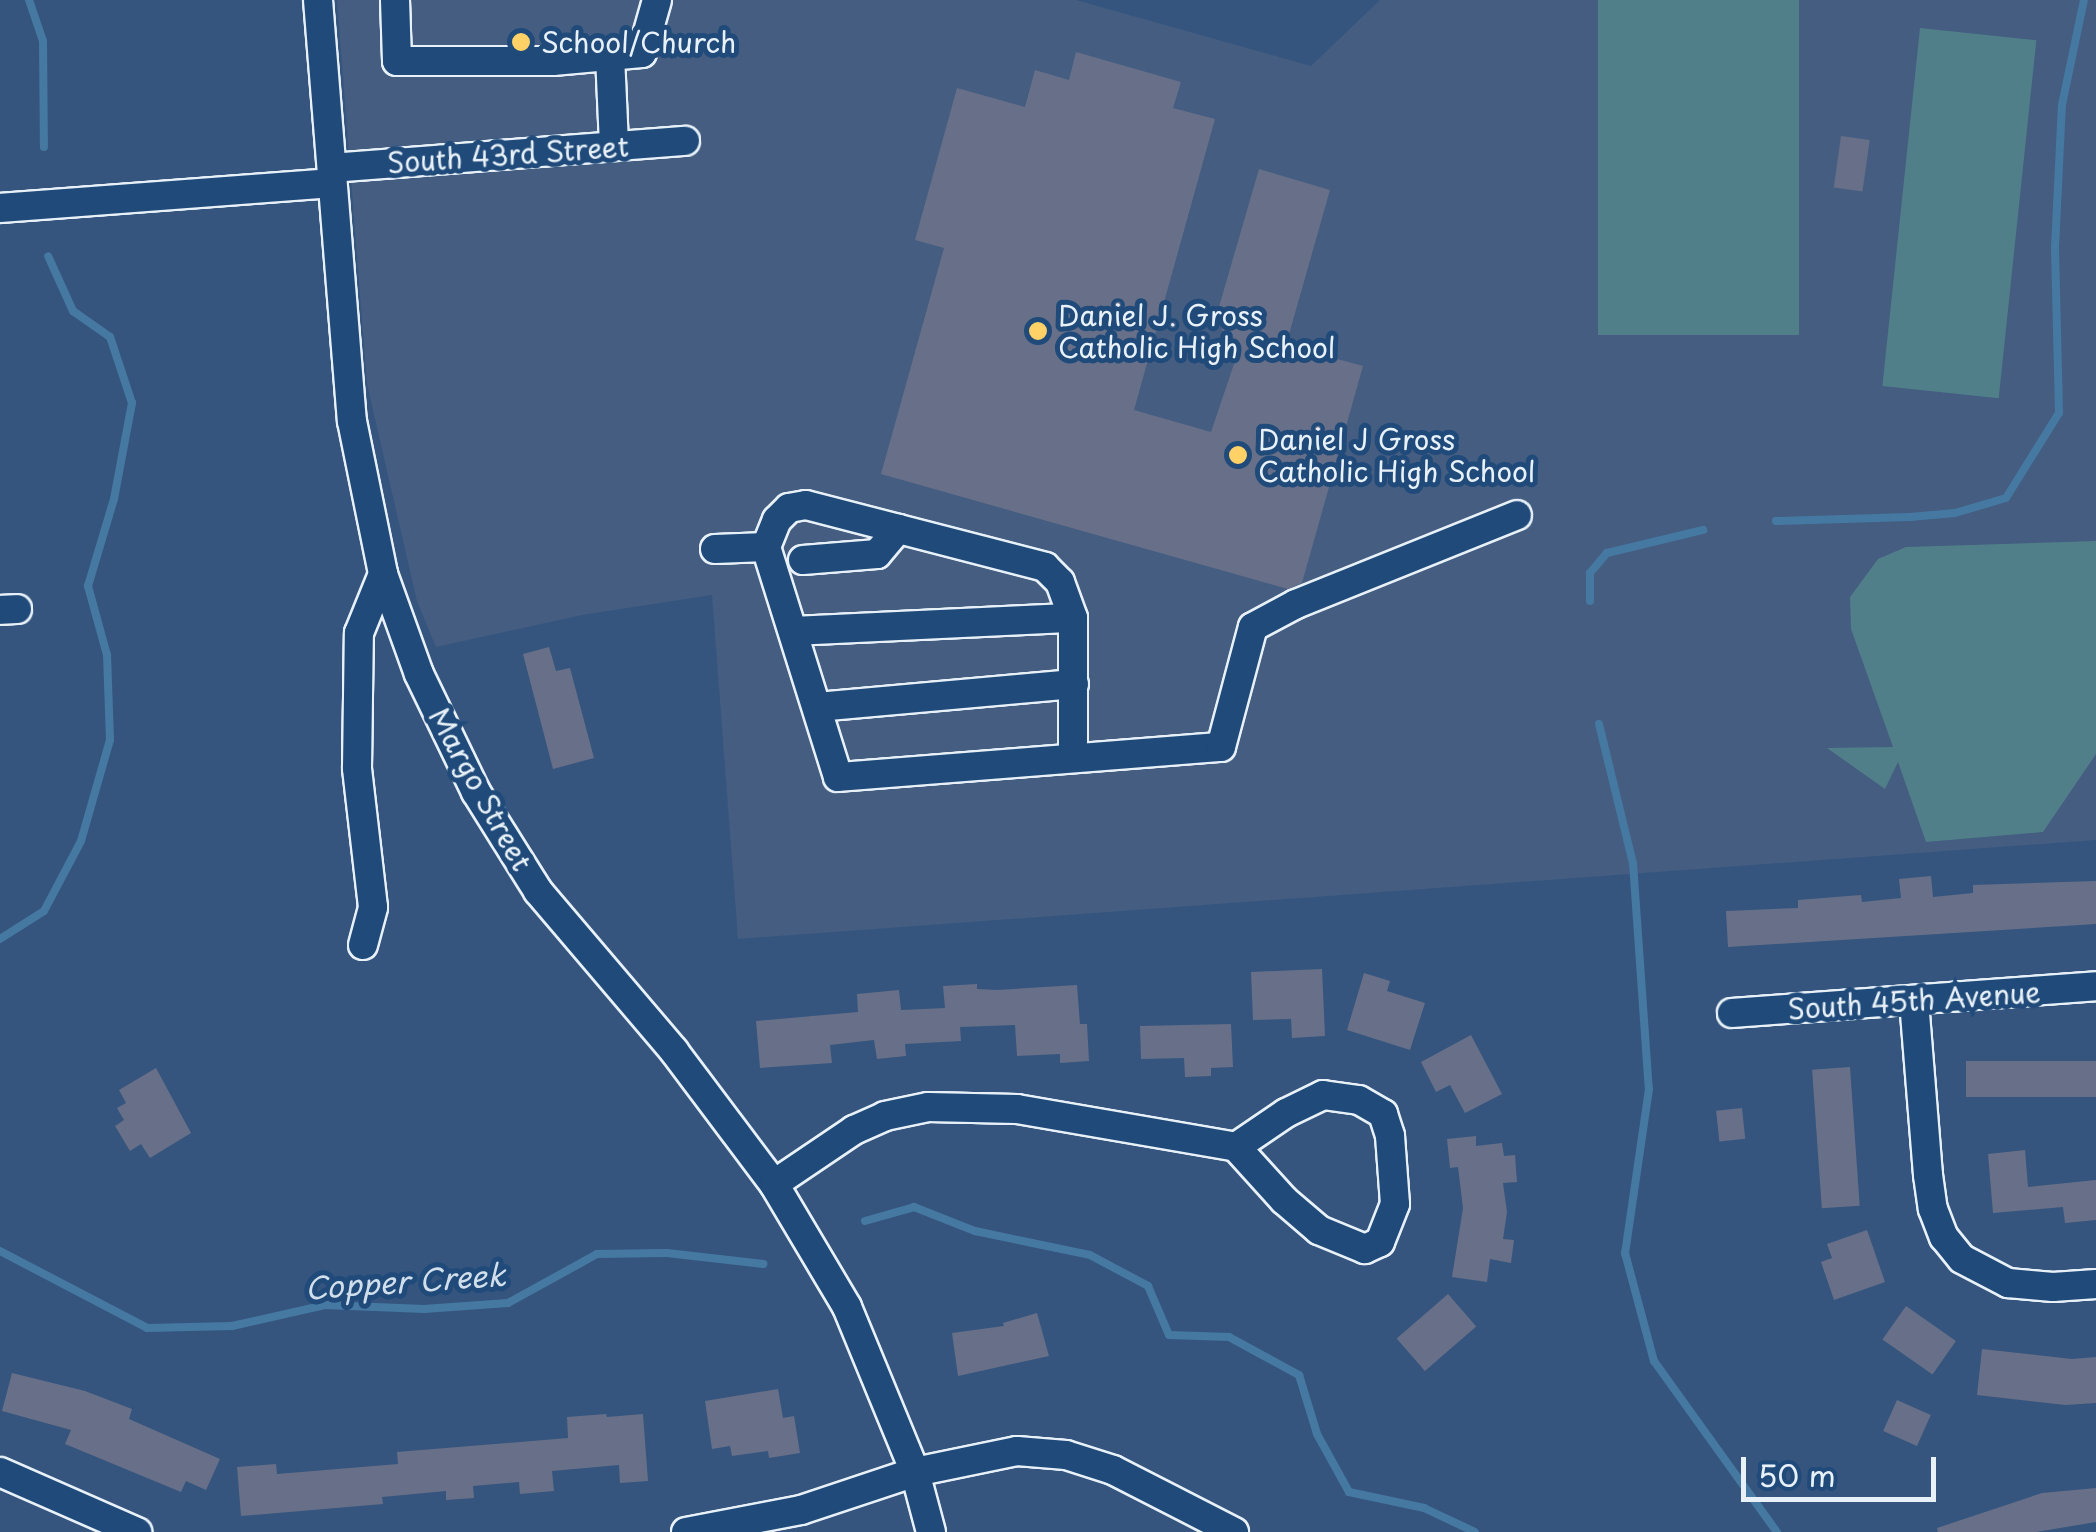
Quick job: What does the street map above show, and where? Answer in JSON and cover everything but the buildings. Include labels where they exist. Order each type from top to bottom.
[{"type":"street","name":"Margo Street","points":[[318,0],[352,421],[383,574],[418,674],[476,792],[538,890],[674,1051],[774,1184],[847,1307],[914,1472],[931,1532]]},
{"type":"street","points":[[395,0],[397,61],[642,53],[657,0]]},
{"type":"street","points":[[610,56],[614,145]]},
{"type":"street","name":"South 43rd Street","points":[[0,208],[614,145],[684,142]]},
{"type":"street","points":[[1073,758],[1072,618],[1060,582],[1046,567],[806,505],[789,508],[777,520],[766,547],[838,777],[1221,747],[1253,627],[1296,604],[1517,514]]},
{"type":"street","points":[[803,560],[877,554],[898,529]]},
{"type":"street","points":[[715,549],[766,547]]},
{"type":"street","points":[[364,945],[372,907],[357,768],[359,633],[383,574]]},
{"type":"street","points":[[792,631],[1072,618]]},
{"type":"street","points":[[818,706],[1074,684]]},
{"type":"street","name":"South 45th Avenue","points":[[1732,1013],[2096,986]]},
{"type":"street","points":[[1914,1001],[1928,1175],[1933,1209],[1944,1236],[1962,1259],[2008,1282],[2054,1287],[2096,1284]]},
{"type":"street","points":[[774,1184],[854,1130],[885,1116],[928,1107],[1018,1109],[1236,1146],[1284,1200],[1319,1230],[1365,1249],[1380,1242],[1396,1204],[1384,1114],[1359,1100],[1323,1095],[1236,1146]]},
{"type":"street","points":[[686,1532],[801,1510],[914,1472],[1016,1451],[1066,1454],[1168,1494],[1234,1532]]},
{"type":"street","points":[[0,1472],[137,1532]]},
{"type":"shaded area","name":"Daniel J Gross Catholic High School","points":[[337,0],[1076,0],[1311,66],[1380,0],[2096,0],[2096,840],[738,939],[712,595],[582,615],[436,647],[417,601],[367,384]]},
{"type":"green space","points":[[1598,0],[1799,0],[1799,335],[1598,335]]},
{"type":"green space","points":[[1920,28],[2036,40],[1999,398],[1882,386]]},
{"type":"green space","points":[[2096,541],[2096,754],[2043,832],[1926,842],[1898,762],[1885,789],[1827,748],[1893,747],[1851,629],[1850,597],[1878,559],[1906,547]]},
{"type":"waterway","points":[[29,0],[43,41],[44,147]]},
{"type":"waterway","points":[[1776,521],[1955,513],[2006,498],[2059,413],[2055,247],[2062,105],[2084,0]]},
{"type":"waterway","points":[[0,939],[44,911],[81,841],[110,740],[107,655],[88,586],[114,499],[132,403],[110,337],[73,311],[48,256]]},
{"type":"waterway","points":[[1590,601],[1590,573],[1607,553],[1703,530]]},
{"type":"waterway","points":[[1599,724],[1633,863],[1649,1089],[1625,1253],[1654,1361],[1777,1532]]},
{"type":"waterway","name":"Copper Creek","points":[[865,1221],[914,1207],[975,1231],[1090,1255],[1148,1286],[1169,1335],[1229,1337],[1299,1375],[1317,1434],[1349,1492],[1424,1508],[1475,1532]]},
{"type":"waterway","name":"Copper Creek","points":[[0,1251],[147,1328],[232,1326],[325,1305],[424,1309],[508,1303],[597,1254],[667,1253],[763,1264]]},
{"type":"place","name":"School/Church","points":[[521,42]]},
{"type":"place","name":"Daniel J. Gross Catholic High School","points":[[1038,331]]},
{"type":"place","name":"Daniel J Gross Catholic High School","points":[[1238,455]]}]
